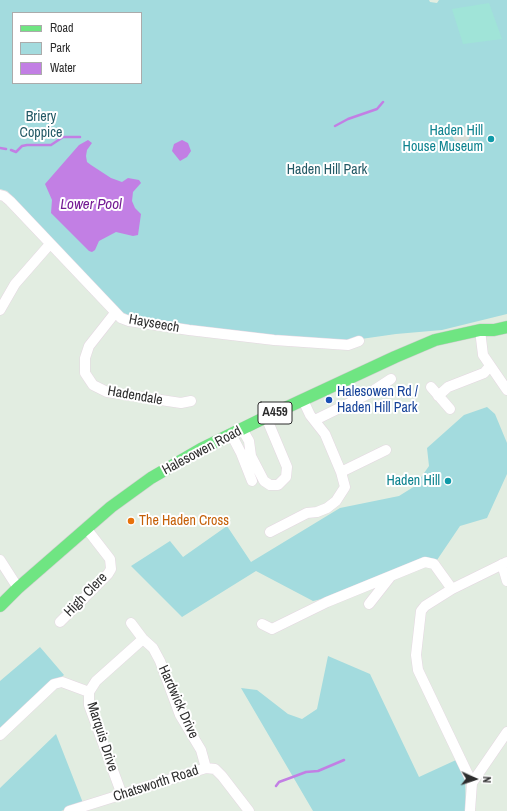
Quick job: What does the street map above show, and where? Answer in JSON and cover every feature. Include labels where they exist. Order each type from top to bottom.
[{"type":"main road","name":"Halesowen Road","points":[[480,330],[492,324],[507,321]]},
{"type":"main road","name":"Halesowen Road","points":[[0,606],[18,588],[86,528],[151,478],[201,449],[266,417],[435,340],[480,330],[494,330],[507,327]]},
{"type":"street","name":"Hayseech","points":[[0,195],[4,196],[10,201],[115,313],[129,321],[274,340],[348,345],[359,341]]},
{"type":"street","points":[[0,310],[15,284],[50,244]]},
{"type":"street","name":"Hadendale","points":[[115,313],[89,346],[87,352],[84,365],[85,373],[93,385],[107,392],[181,403],[191,401]]},
{"type":"street","points":[[480,330],[483,355],[507,390]]},
{"type":"street","points":[[438,396],[448,387],[484,373],[490,366]]},
{"type":"street","points":[[314,420],[368,394],[392,379]]},
{"type":"street","points":[[431,386],[450,409]]},
{"type":"street","points":[[270,532],[306,513],[317,512],[327,508],[336,501],[345,488],[341,472],[325,434],[310,415],[303,400]]},
{"type":"street","points":[[237,431],[250,441],[251,456],[264,481],[270,485],[278,485],[286,477],[287,472],[285,462],[266,417]]},
{"type":"street","points":[[237,431],[241,453],[252,481]]},
{"type":"street","points":[[341,472],[386,450]]},
{"type":"street","name":"High Clere","points":[[60,622],[108,574],[111,569],[110,559],[86,528]]},
{"type":"street","points":[[0,560],[18,588]]},
{"type":"street","points":[[262,624],[272,629],[327,602],[424,562],[434,564],[452,589]]},
{"type":"street","points":[[470,811],[472,783],[418,670],[417,643],[421,611],[425,606],[452,589],[504,563],[507,580]]},
{"type":"street","points":[[369,604],[392,574]]},
{"type":"street","name":"Hardwick Drive","points":[[131,623],[143,639],[153,648],[160,661],[180,714],[201,750],[206,768]]},
{"type":"street","points":[[89,692],[96,681],[143,639]]},
{"type":"street","name":"Marquis Drive","points":[[0,734],[54,684],[62,682],[71,684],[89,692],[89,705],[122,795]]},
{"type":"street","points":[[472,783],[507,732]]},
{"type":"street","name":"Chatsworth Road","points":[[69,811],[89,808],[122,795],[206,768],[215,769],[222,776],[249,811]]},
{"type":"green space","name":"Haden Hill Park","points":[[0,0],[429,0],[430,2],[437,3],[439,0],[507,0],[507,314],[442,330],[396,334],[347,341],[324,341],[136,319],[120,311],[7,191],[0,189]]},
{"type":"green space","points":[[487,407],[495,414],[507,443],[507,474],[487,518],[460,526],[437,560],[424,559],[326,598],[313,601],[256,571],[182,617],[131,566],[170,541],[183,557],[227,526],[251,562],[340,508],[399,496],[415,486],[429,466],[427,448],[464,415]]},
{"type":"green space","points":[[40,647],[64,675],[0,728],[0,681]]},
{"type":"green space","points":[[328,656],[370,674],[419,777],[456,760],[465,778],[466,811],[313,811],[241,688],[257,690],[288,714],[302,719],[317,709]]},
{"type":"green space","points":[[56,734],[83,803],[61,811],[0,811],[0,788]]},
{"type":"shaded area","points":[[489,3],[502,39],[463,44],[452,9]]},
{"type":"shaded area","points":[[464,127],[470,133],[469,139],[462,144],[456,142],[453,138],[454,128]]},
{"type":"water","name":"Lower Pool","points":[[88,140],[92,143],[87,150],[87,162],[111,178],[122,182],[128,178],[139,180],[141,183],[133,192],[132,201],[135,208],[141,214],[138,235],[133,236],[116,232],[99,241],[95,250],[92,252],[89,251],[51,213],[52,200],[45,184],[79,145]]},
{"type":"water","points":[[182,140],[188,143],[191,151],[187,157],[180,161],[172,151],[174,144]]},
{"type":"waterway","points":[[335,126],[348,119],[377,109],[383,102]]},
{"type":"waterway","points":[[11,150],[16,152],[22,146],[27,145],[51,145],[63,137],[80,137]]},
{"type":"waterway","points":[[0,148],[6,149]]},
{"type":"waterway","points":[[276,786],[279,782],[306,772],[318,771],[344,760]]},
{"type":"place","name":"Haden Hill House Museum","points":[[491,139]]},
{"type":"place","name":"Halesowen Rd / Haden Hill Park","points":[[329,400]]},
{"type":"place","name":"Haden Hill","points":[[448,481]]},
{"type":"place","name":"The Haden Cross","points":[[131,521]]},
{"type":"park label","name":"Briery Coppice","points":[[41,126]]}]
